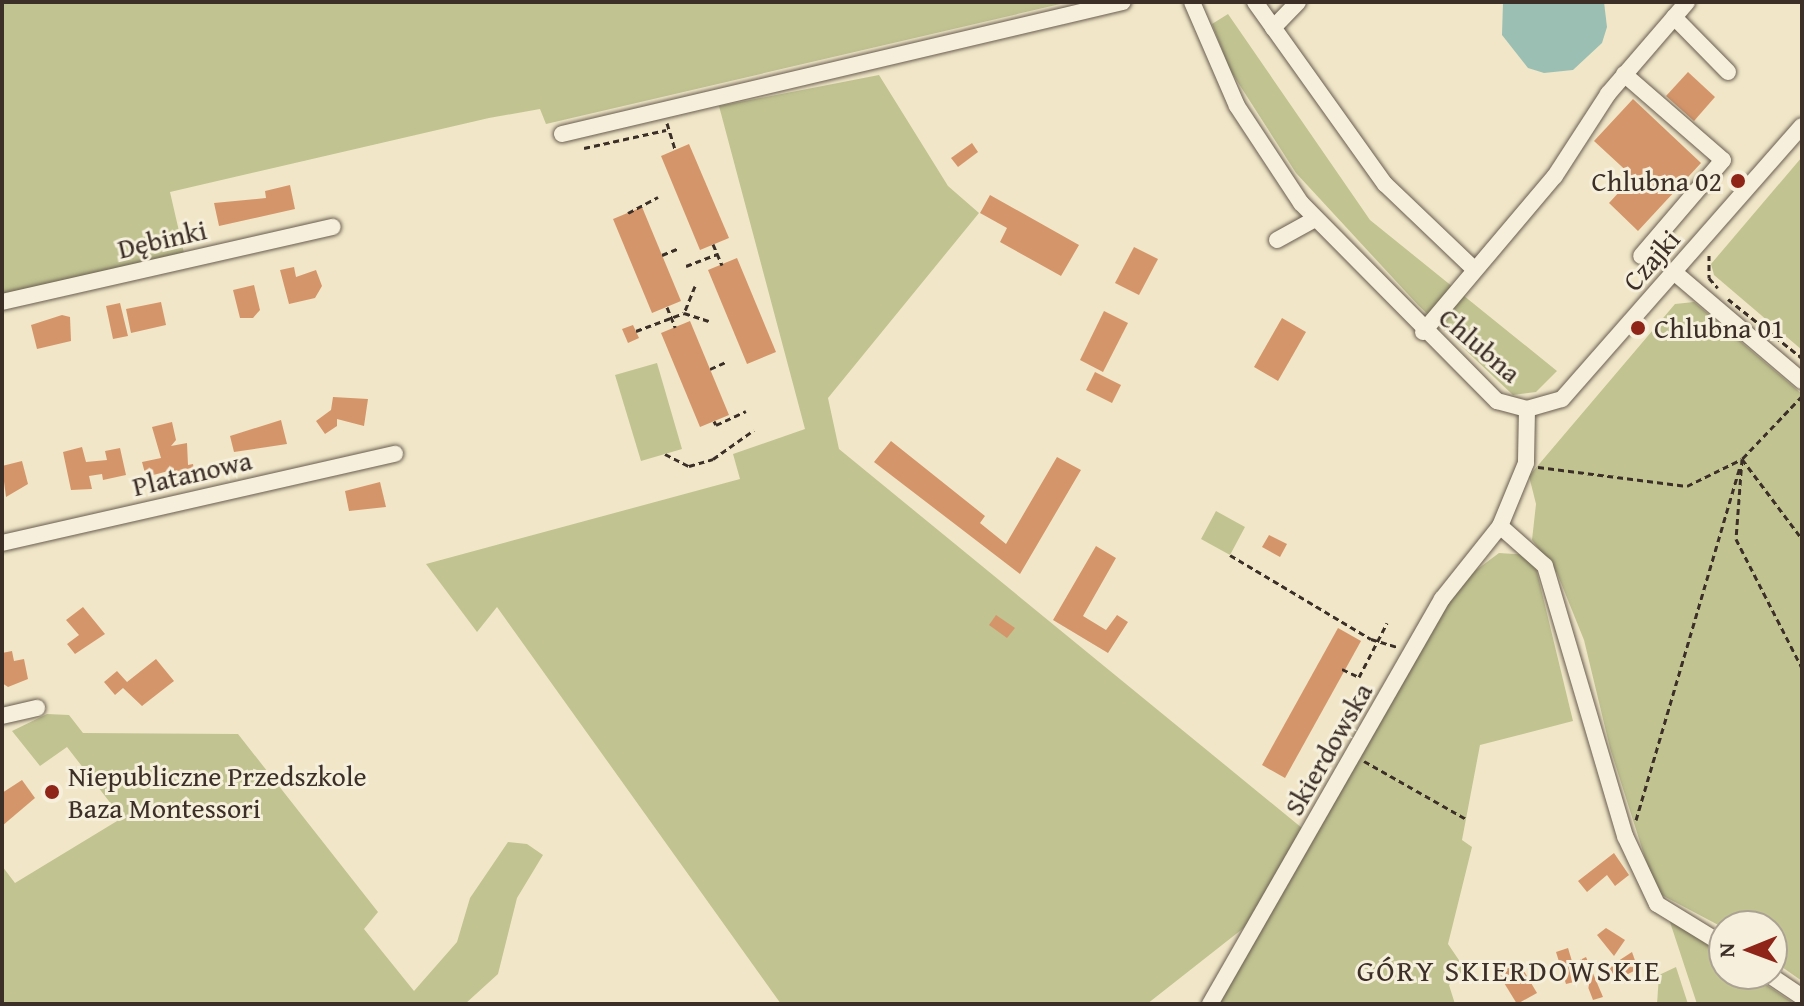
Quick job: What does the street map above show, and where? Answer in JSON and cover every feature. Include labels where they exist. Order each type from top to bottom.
[{"type":"street","points":[[562,134],[1123,2]]},
{"type":"street","name":"Chlubna","points":[[1192,2],[1237,106],[1315,219],[1423,332],[1497,401],[1527,409],[1526,463],[1500,526]]},
{"type":"street","points":[[1255,2],[1385,184],[1473,268]]},
{"type":"street","points":[[1273,28],[1298,2]]},
{"type":"street","points":[[1423,332],[1473,268],[1555,176],[1624,74],[1687,2]]},
{"type":"street","points":[[1674,17],[1728,72]]},
{"type":"street","points":[[1624,74],[1723,160],[1641,256]]},
{"type":"street","name":"Czajki","points":[[1527,409],[1562,399],[1802,126]]},
{"type":"street","points":[[1277,240],[1315,219]]},
{"type":"street","name":"Dębinki","points":[[2,302],[333,227]]},
{"type":"street","points":[[1674,272],[1802,381]]},
{"type":"street","name":"Platanowa","points":[[2,543],[395,454]]},
{"type":"street","points":[[1500,526],[1545,566],[1625,836],[1657,904],[1708,935]]},
{"type":"street","name":"Skierdowska","points":[[1210,1004],[1442,599],[1500,526]]},
{"type":"street","points":[[2,716],[37,708]]},
{"type":"path","points":[[664,111],[666,130],[675,150]]},
{"type":"path","points":[[584,148],[666,130]]},
{"type":"path","points":[[628,213],[658,197]]},
{"type":"path","points":[[1719,221],[1721,237],[1707,266],[1724,299],[1802,367]]},
{"type":"path","points":[[1701,259],[1710,246],[1702,241]]},
{"type":"path","points":[[713,244],[722,265]]},
{"type":"path","points":[[662,255],[679,248]]},
{"type":"path","points":[[686,266],[718,254]]},
{"type":"path","points":[[1700,269],[1715,294]]},
{"type":"path","points":[[684,313],[695,286]]},
{"type":"path","points":[[1724,299],[1802,358]]},
{"type":"path","points":[[667,307],[675,327]]},
{"type":"path","points":[[636,331],[684,313],[709,321]]},
{"type":"path","points":[[710,369],[726,362]]},
{"type":"path","points":[[1531,466],[1687,486],[1742,459],[1802,396]]},
{"type":"path","points":[[714,421],[716,425],[746,411]]},
{"type":"path","points":[[665,454],[689,466],[713,459],[754,430]]},
{"type":"path","points":[[1742,459],[1802,539]]},
{"type":"path","points":[[1742,459],[1736,539],[1802,668]]},
{"type":"path","points":[[1634,824],[1742,459]]},
{"type":"path","points":[[1230,555],[1378,640],[1412,654]]},
{"type":"path","points":[[1342,669],[1359,677],[1387,623]]},
{"type":"path","points":[[1354,756],[1466,819]]},
{"type":"green space","points":[[2,2],[1069,2],[546,124],[540,109],[489,118],[170,192],[184,253],[2,296]]},
{"type":"green space","points":[[1228,14],[1370,220],[1557,371],[1536,392],[1513,395],[1418,305],[1296,173],[1230,70],[1212,24]]},
{"type":"green space","points":[[879,75],[948,186],[979,213],[828,398],[839,449],[1302,828],[1250,923],[1147,1004],[781,1004],[497,607],[477,632],[426,564],[740,479],[733,454],[805,429],[719,106]]},
{"type":"green space","points":[[1802,157],[1802,350],[1714,275],[1711,264]]},
{"type":"green space","points":[[1694,302],[1802,394],[1802,981],[1788,971],[1788,910],[1708,910],[1708,920],[1656,892],[1610,748],[1584,640],[1557,573],[1532,540],[1536,504],[1529,476],[1675,304]]},
{"type":"green space","points":[[657,363],[682,449],[641,461],[615,375]]},
{"type":"green space","points":[[1216,511],[1245,527],[1230,555],[1201,539]]},
{"type":"green space","points":[[1499,553],[1530,555],[1535,564],[1573,721],[1480,745],[1462,840],[1472,847],[1448,944],[1465,969],[1449,985],[1455,1004],[1218,1004],[1459,583]]},
{"type":"green space","points":[[47,714],[69,715],[83,733],[238,734],[378,912],[364,929],[414,991],[457,942],[470,898],[508,842],[527,844],[543,855],[517,898],[498,974],[465,1004],[2,1004],[2,866],[15,883],[122,818],[67,747],[40,766],[12,731]]},
{"type":"green space","points":[[1669,919],[1708,945],[1708,990],[1774,990],[1795,1004],[1697,1004]]},
{"type":"green space","points":[[1676,967],[1688,1004],[1657,1004],[1659,975]]},
{"type":"water","points":[[1503,2],[1604,2],[1607,27],[1602,43],[1573,70],[1544,73],[1528,68],[1502,35]]},
{"type":"building","points":[[1688,72],[1715,97],[1694,121],[1666,96]]},
{"type":"building","points":[[1633,99],[1701,163],[1638,231],[1609,203],[1633,177],[1594,141]]},
{"type":"building","points":[[972,143],[978,152],[958,167],[951,158]]},
{"type":"building","points":[[689,144],[729,238],[700,250],[661,156]]},
{"type":"building","points":[[290,185],[295,209],[219,226],[214,203],[266,198],[265,191]]},
{"type":"building","points":[[990,195],[1079,245],[1061,276],[1000,242],[1007,228],[980,213]]},
{"type":"building","points":[[642,207],[681,301],[652,313],[613,219]]},
{"type":"building","points":[[1134,247],[1158,259],[1139,295],[1115,283]]},
{"type":"building","points":[[737,258],[776,352],[747,364],[708,270]]},
{"type":"building","points":[[294,267],[296,277],[316,270],[322,286],[315,298],[289,304],[280,270]]},
{"type":"building","points":[[254,285],[260,310],[253,318],[240,318],[233,290]]},
{"type":"building","points":[[161,302],[166,325],[131,333],[126,309]]},
{"type":"building","points":[[120,303],[128,336],[113,339],[106,306]]},
{"type":"building","points":[[1104,311],[1128,323],[1103,372],[1080,360]]},
{"type":"building","points":[[62,315],[70,317],[71,341],[37,349],[31,325]]},
{"type":"building","points":[[1282,318],[1306,332],[1278,381],[1254,367]]},
{"type":"building","points":[[690,321],[729,415],[700,427],[661,333]]},
{"type":"building","points":[[633,325],[639,338],[628,343],[622,329]]},
{"type":"building","points":[[1095,372],[1121,385],[1112,403],[1086,390]]},
{"type":"building","points":[[333,397],[368,399],[364,426],[337,419],[337,426],[325,434],[316,421],[331,410]]},
{"type":"building","points":[[281,420],[287,444],[234,452],[230,436]]},
{"type":"building","points":[[172,422],[176,440],[171,446],[187,443],[188,465],[193,464],[195,474],[175,479],[172,470],[146,477],[142,462],[161,458],[152,427]]},
{"type":"building","points":[[891,441],[985,516],[980,523],[1006,544],[1057,457],[1081,470],[1020,574],[874,462]]},
{"type":"building","points":[[82,447],[86,462],[107,460],[105,451],[120,448],[126,475],[103,480],[102,474],[89,476],[92,489],[71,490],[63,452]]},
{"type":"building","points":[[22,461],[28,484],[6,497],[2,466]]},
{"type":"building","points":[[380,482],[386,507],[349,511],[345,491]]},
{"type":"building","points":[[1269,535],[1287,544],[1280,557],[1262,547]]},
{"type":"building","points":[[1096,546],[1116,558],[1083,616],[1106,630],[1117,615],[1128,622],[1108,653],[1053,620]]},
{"type":"building","points":[[83,607],[105,634],[75,654],[67,644],[79,635],[66,620]]},
{"type":"building","points":[[996,615],[1015,628],[1007,638],[989,625]]},
{"type":"building","points":[[1338,628],[1361,641],[1285,778],[1262,765]]},
{"type":"building","points":[[12,651],[14,661],[24,659],[28,679],[8,687],[2,683],[2,653]]},
{"type":"building","points":[[156,659],[174,681],[142,706],[123,688],[115,695],[104,682],[117,671],[127,682]]},
{"type":"building","points":[[22,780],[35,798],[2,826],[2,793]]},
{"type":"building","points":[[1614,853],[1629,875],[1615,886],[1607,875],[1587,892],[1578,881]]},
{"type":"building","points":[[1606,928],[1625,940],[1614,956],[1597,935]]},
{"type":"building","points":[[1568,948],[1578,981],[1566,984],[1556,952]]},
{"type":"building","points":[[1632,952],[1638,969],[1616,980],[1609,967]]},
{"type":"building","points":[[1586,957],[1603,997],[1593,1000],[1578,961]]},
{"type":"building","points":[[1518,961],[1537,993],[1517,1004],[1498,973]]},
{"type":"place","name":"Chlubna 02","points":[[1738,181]]},
{"type":"place","name":"Chlubna 01","points":[[1638,328]]},
{"type":"place","name":"Niepubliczne Przedszkole Baza Montessori","points":[[52,792]]},
{"type":"district","name":"GÓRY SKIERDOWSKIE","points":[[1509,970]]}]
